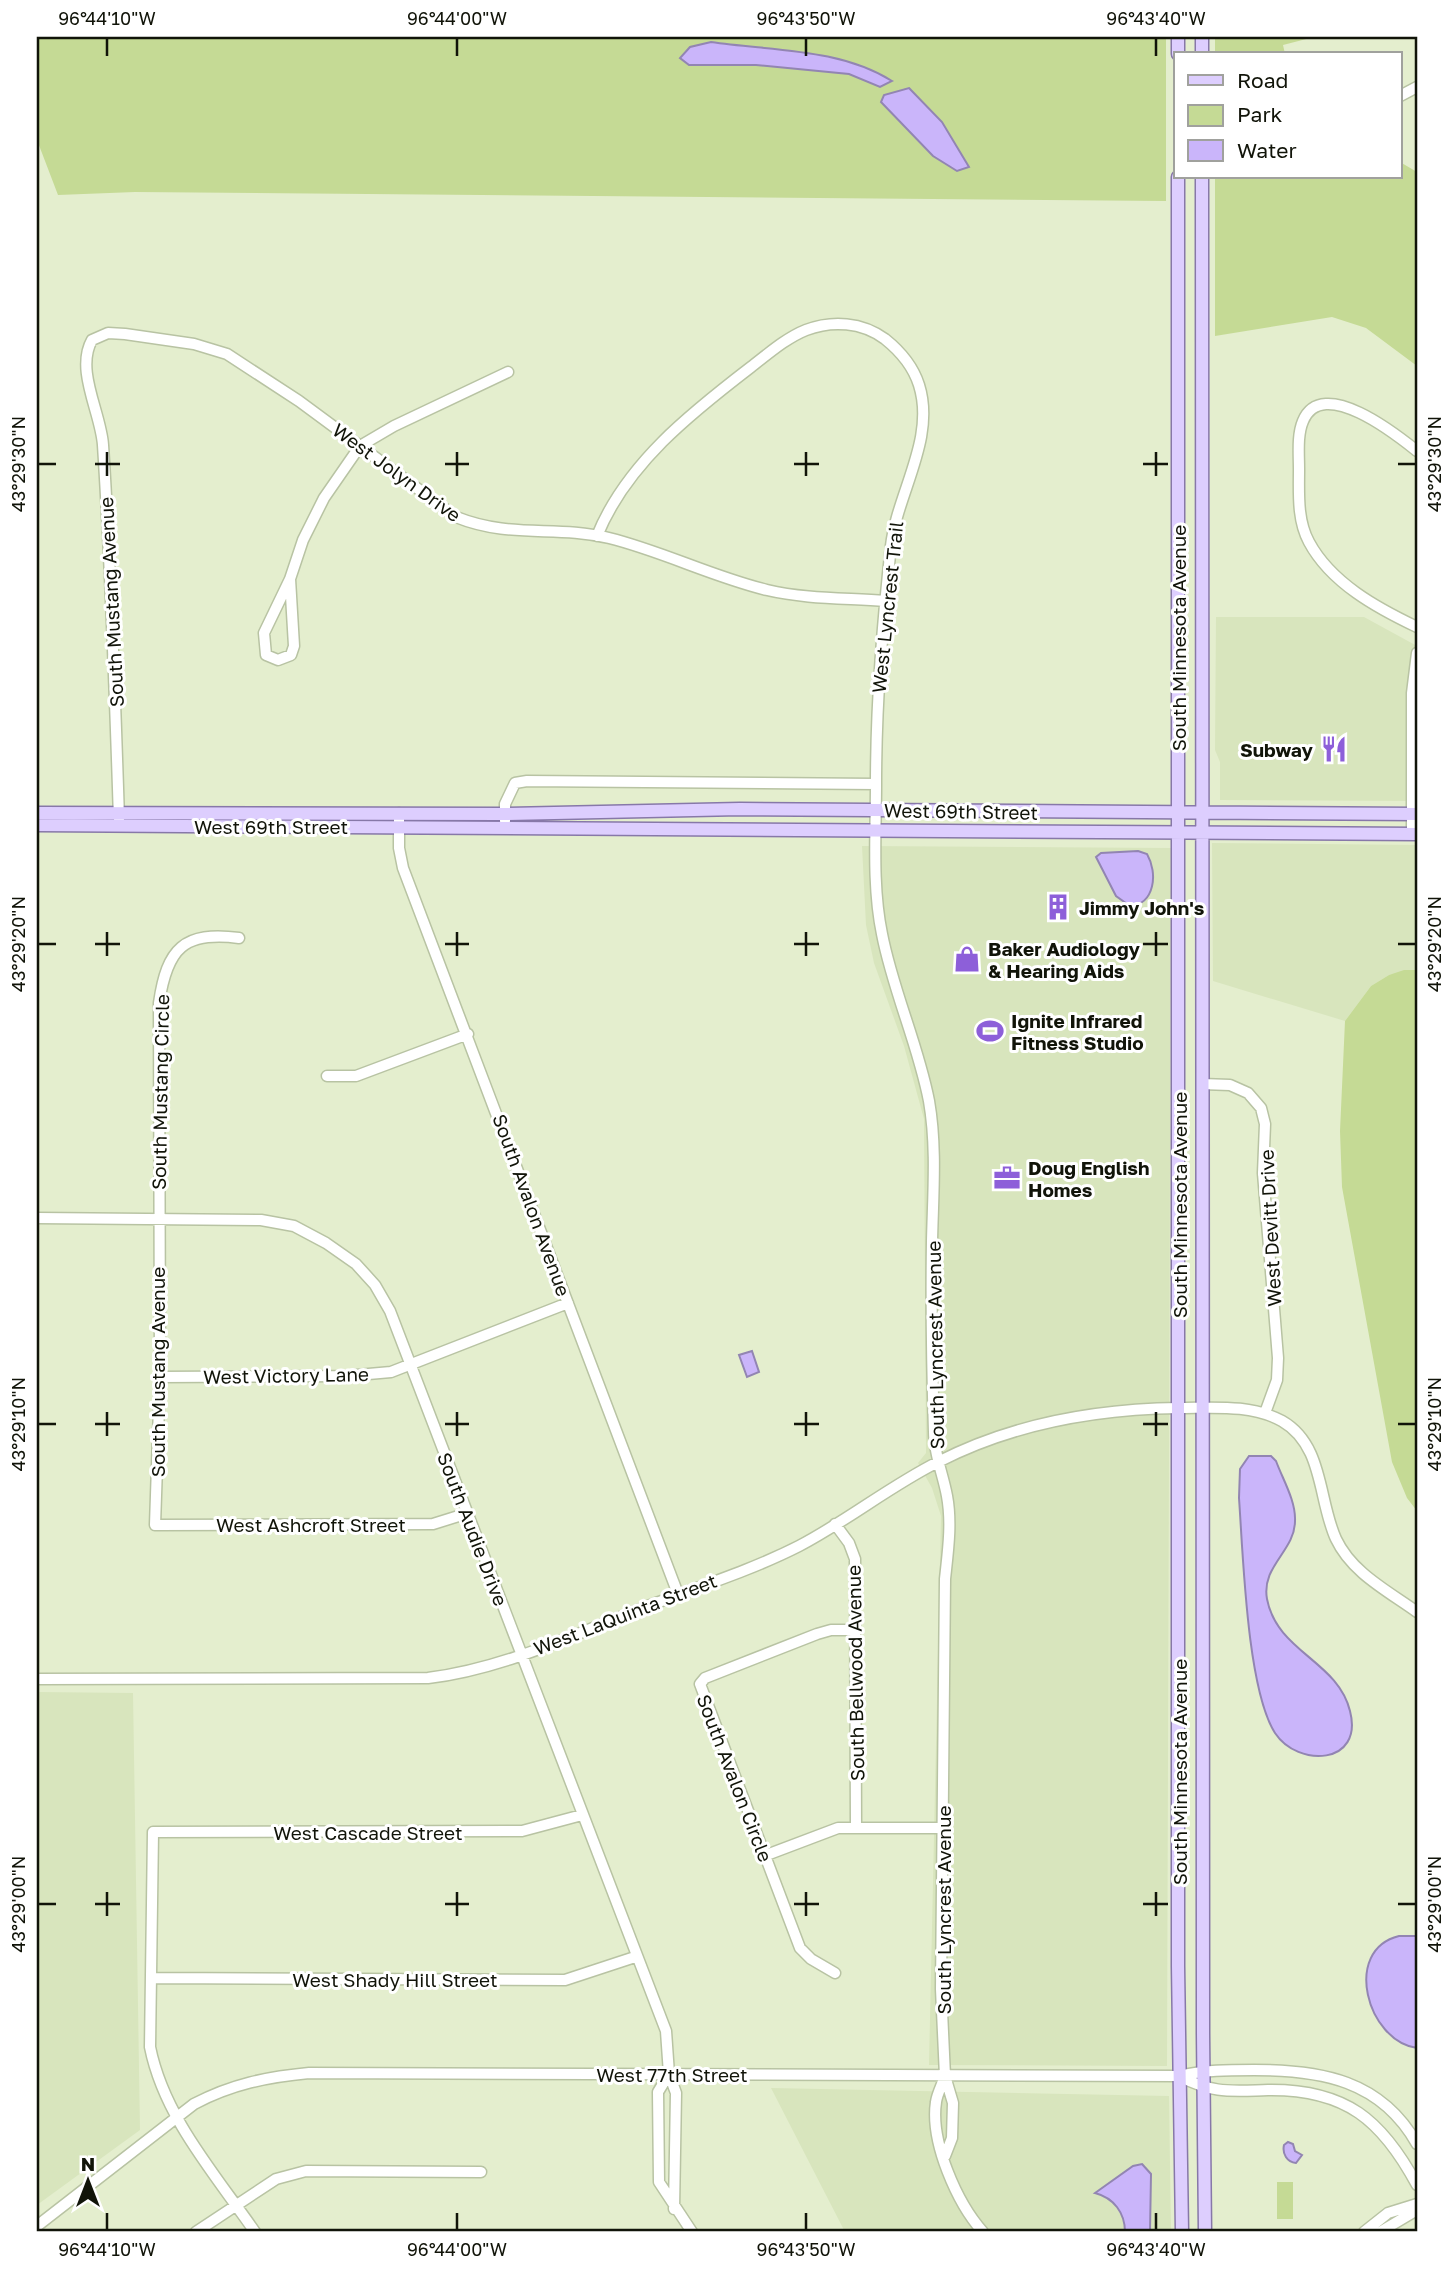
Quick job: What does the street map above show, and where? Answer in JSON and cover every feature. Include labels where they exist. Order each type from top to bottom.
[{"type":"main road","name":"South Minnesota Avenue","points":[[1178,178],[1179,2076],[1182,2232]]},
{"type":"main road","name":"South Minnesota Avenue","points":[[1202,178],[1203,2070]]},
{"type":"main road","name":"West 69th Street","points":[[505,820],[876,810],[1415,814]]},
{"type":"main road","name":"West 69th Street","points":[[37,813],[119,819],[505,820],[876,829],[1415,834]]},
{"type":"main road","name":"West 69th Street","points":[[37,825],[119,819]]},
{"type":"main road","points":[[1203,2070],[1205,2232]]},
{"type":"street","name":"West Lyncrest Trail","points":[[597,536],[631,478],[695,412],[781,345],[805,331],[828,325],[850,324],[873,330],[897,349],[919,386],[923,409],[915,461],[897,514],[884,601],[877,670],[876,810]]},
{"type":"street","name":"West Jolyn Drive","points":[[92,340],[108,333],[125,334],[194,344],[228,354],[299,401],[456,517],[478,526],[497,531],[597,536],[768,590],[884,601]]},
{"type":"street","name":"South Mustang Avenue","points":[[92,340],[86,363],[103,441],[114,642],[119,819]]},
{"type":"street","points":[[290,579],[293,646],[291,654],[278,660],[266,654],[264,633],[290,579],[303,540],[324,498],[360,446],[394,426],[508,372]]},
{"type":"street","points":[[1417,451],[1358,409],[1320,406],[1302,421],[1300,511],[1308,541],[1328,568],[1352,589],[1381,610],[1417,627]]},
{"type":"street","points":[[1415,834],[1412,694],[1417,653]]},
{"type":"street","name":"West 69th Street","points":[[505,820],[509,792],[515,783],[527,781],[876,784]]},
{"type":"street","name":"South Lyncrest Avenue","points":[[876,810],[881,933],[919,1059],[933,1134],[934,1436],[948,1500],[950,1530],[945,1578],[942,1828],[941,1989],[945,2077]]},
{"type":"street","name":"South Avalon Avenue","points":[[399,820],[403,868],[678,1594]]},
{"type":"street","name":"South Mustang Circle","points":[[158,1219],[159,1003],[163,975],[175,954],[193,938],[213,935],[239,938]]},
{"type":"street","points":[[327,1076],[356,1076],[468,1034]]},
{"type":"street","name":"West Devitt Drive","points":[[1202,1084],[1230,1086],[1248,1093],[1261,1108],[1265,1124],[1263,1173],[1278,1359],[1277,1380],[1265,1413]]},
{"type":"street","name":"South Audie Drive","points":[[37,1218],[261,1220],[294,1226],[327,1243],[356,1264],[375,1285],[412,1364],[465,1514],[522,1654],[635,1957],[666,2031],[669,2074],[676,2093],[674,2209]]},
{"type":"street","name":"South Mustang Avenue","points":[[155,1525],[160,1377],[158,1219]]},
{"type":"street","name":"West Victory Lane","points":[[160,1377],[372,1375],[412,1364],[568,1303]]},
{"type":"street","name":"West LaQuinta Street","points":[[37,1679],[428,1678],[462,1674],[522,1654],[798,1547],[938,1462],[981,1442],[1033,1425],[1089,1413],[1179,1408],[1231,1408],[1265,1413]]},
{"type":"street","points":[[1265,1413],[1299,1435],[1318,1471],[1328,1516],[1337,1540],[1349,1559],[1366,1576],[1417,1612]]},
{"type":"street","name":"West Ashcroft Street","points":[[155,1525],[433,1524],[465,1514]]},
{"type":"street","name":"South Bellwood Avenue","points":[[835,1524],[849,1543],[855,1559],[856,1828]]},
{"type":"street","name":"South Avalon Circle","points":[[835,1973],[811,1959],[800,1948],[700,1684],[705,1678],[817,1634],[831,1630],[856,1630]]},
{"type":"street","name":"West Cascade Street","points":[[150,1978],[153,1832],[522,1831],[582,1815]]},
{"type":"street","points":[[764,1856],[838,1828],[942,1828]]},
{"type":"street","name":"West Shady Hill Street","points":[[150,1978],[565,1980],[635,1957]]},
{"type":"street","points":[[150,1978],[150,2047],[155,2072],[176,2117],[255,2232]]},
{"type":"street","name":"West 77th Street","points":[[37,2226],[176,2117],[220,2090],[250,2081],[309,2073],[945,2077],[1179,2076],[1203,2070],[1303,2071],[1338,2078],[1370,2094],[1388,2108],[1417,2144]]},
{"type":"street","points":[[669,2074],[658,2092],[659,2182],[674,2209],[692,2232]]},
{"type":"street","name":"West 77th Street","points":[[1179,2076],[1203,2089],[1298,2091],[1338,2100],[1377,2125],[1397,2150],[1417,2186]]},
{"type":"street","points":[[945,2077],[936,2102],[936,2138],[957,2194],[983,2232]]},
{"type":"street","points":[[944,2156],[952,2138],[953,2103],[945,2077]]},
{"type":"street","points":[[196,2232],[276,2179],[306,2171],[481,2172]]},
{"type":"street","points":[[1364,2232],[1388,2213],[1417,2204]]},
{"type":"street","points":[[1380,2232],[1417,2210]]},
{"type":"shaded area","points":[[1216,617],[1364,617],[1417,646],[1417,801],[1220,800],[1220,762],[1215,750]]},
{"type":"shaded area","points":[[1212,843],[1417,845],[1417,970],[1389,975],[1371,986],[1345,1021],[1213,981]]},
{"type":"shaded area","points":[[862,846],[1171,848],[1167,2066],[929,2065],[941,1516],[932,1488],[918,1463],[926,1453],[924,1119],[904,1046],[874,963],[866,925]]},
{"type":"shaded area","points":[[37,1692],[133,1693],[140,2130],[37,2205]]},
{"type":"shaded area","points":[[771,2088],[1169,2096],[1171,2232],[845,2232]]},
{"type":"green space","points":[[37,37],[1166,37],[1166,201],[135,192],[58,195],[37,140]]},
{"type":"green space","points":[[1215,37],[1314,37],[1283,45],[1285,52],[1215,52]]},
{"type":"green space","points":[[1402,163],[1417,172],[1417,366],[1366,328],[1332,317],[1215,336],[1215,178],[1402,178]]},
{"type":"green space","points":[[1404,970],[1417,970],[1417,1511],[1407,1498],[1392,1462],[1342,1187],[1340,1131],[1345,1021],[1371,986]]},
{"type":"green space","points":[[1277,2182],[1293,2182],[1293,2219],[1277,2219]]},
{"type":"water","points":[[711,42],[828,57],[872,70],[892,81],[880,87],[849,74],[756,65],[689,65],[680,58],[690,47]]},
{"type":"water","points":[[909,88],[942,122],[969,167],[957,171],[933,156],[881,102],[884,95]]},
{"type":"water","points":[[1138,851],[1147,854],[1152,870],[1152,886],[1145,900],[1130,906],[1116,896],[1096,857],[1101,853]]},
{"type":"water","points":[[752,1351],[759,1372],[747,1377],[739,1355]]},
{"type":"water","points":[[1249,1456],[1271,1456],[1276,1461],[1295,1513],[1294,1532],[1273,1568],[1266,1587],[1273,1617],[1294,1645],[1333,1680],[1350,1711],[1352,1729],[1347,1742],[1338,1751],[1326,1755],[1313,1756],[1298,1752],[1285,1744],[1275,1733],[1258,1686],[1248,1620],[1239,1498],[1240,1469]]},
{"type":"water","points":[[1399,1936],[1417,1936],[1417,2048],[1400,2042],[1385,2030],[1374,2013],[1368,1995],[1366,1976],[1371,1958],[1381,1945]]},
{"type":"water","points":[[1288,2142],[1302,2155],[1296,2163],[1290,2161],[1285,2154],[1284,2145]]},
{"type":"water","points":[[1142,2164],[1151,2174],[1150,2232],[1125,2232],[1117,2207],[1095,2193],[1133,2166]]},
{"type":"place","name":"Subway","points":[[1334,749]]},
{"type":"place","name":"Jimmy John's","points":[[1058,907]]},
{"type":"place","name":"Baker Audiology & Hearing Aids","points":[[967,959]]},
{"type":"place","name":"Ignite Infrared Fitness Studio","points":[[990,1031]]},
{"type":"place","name":"Doug English Homes","points":[[1007,1178]]}]
